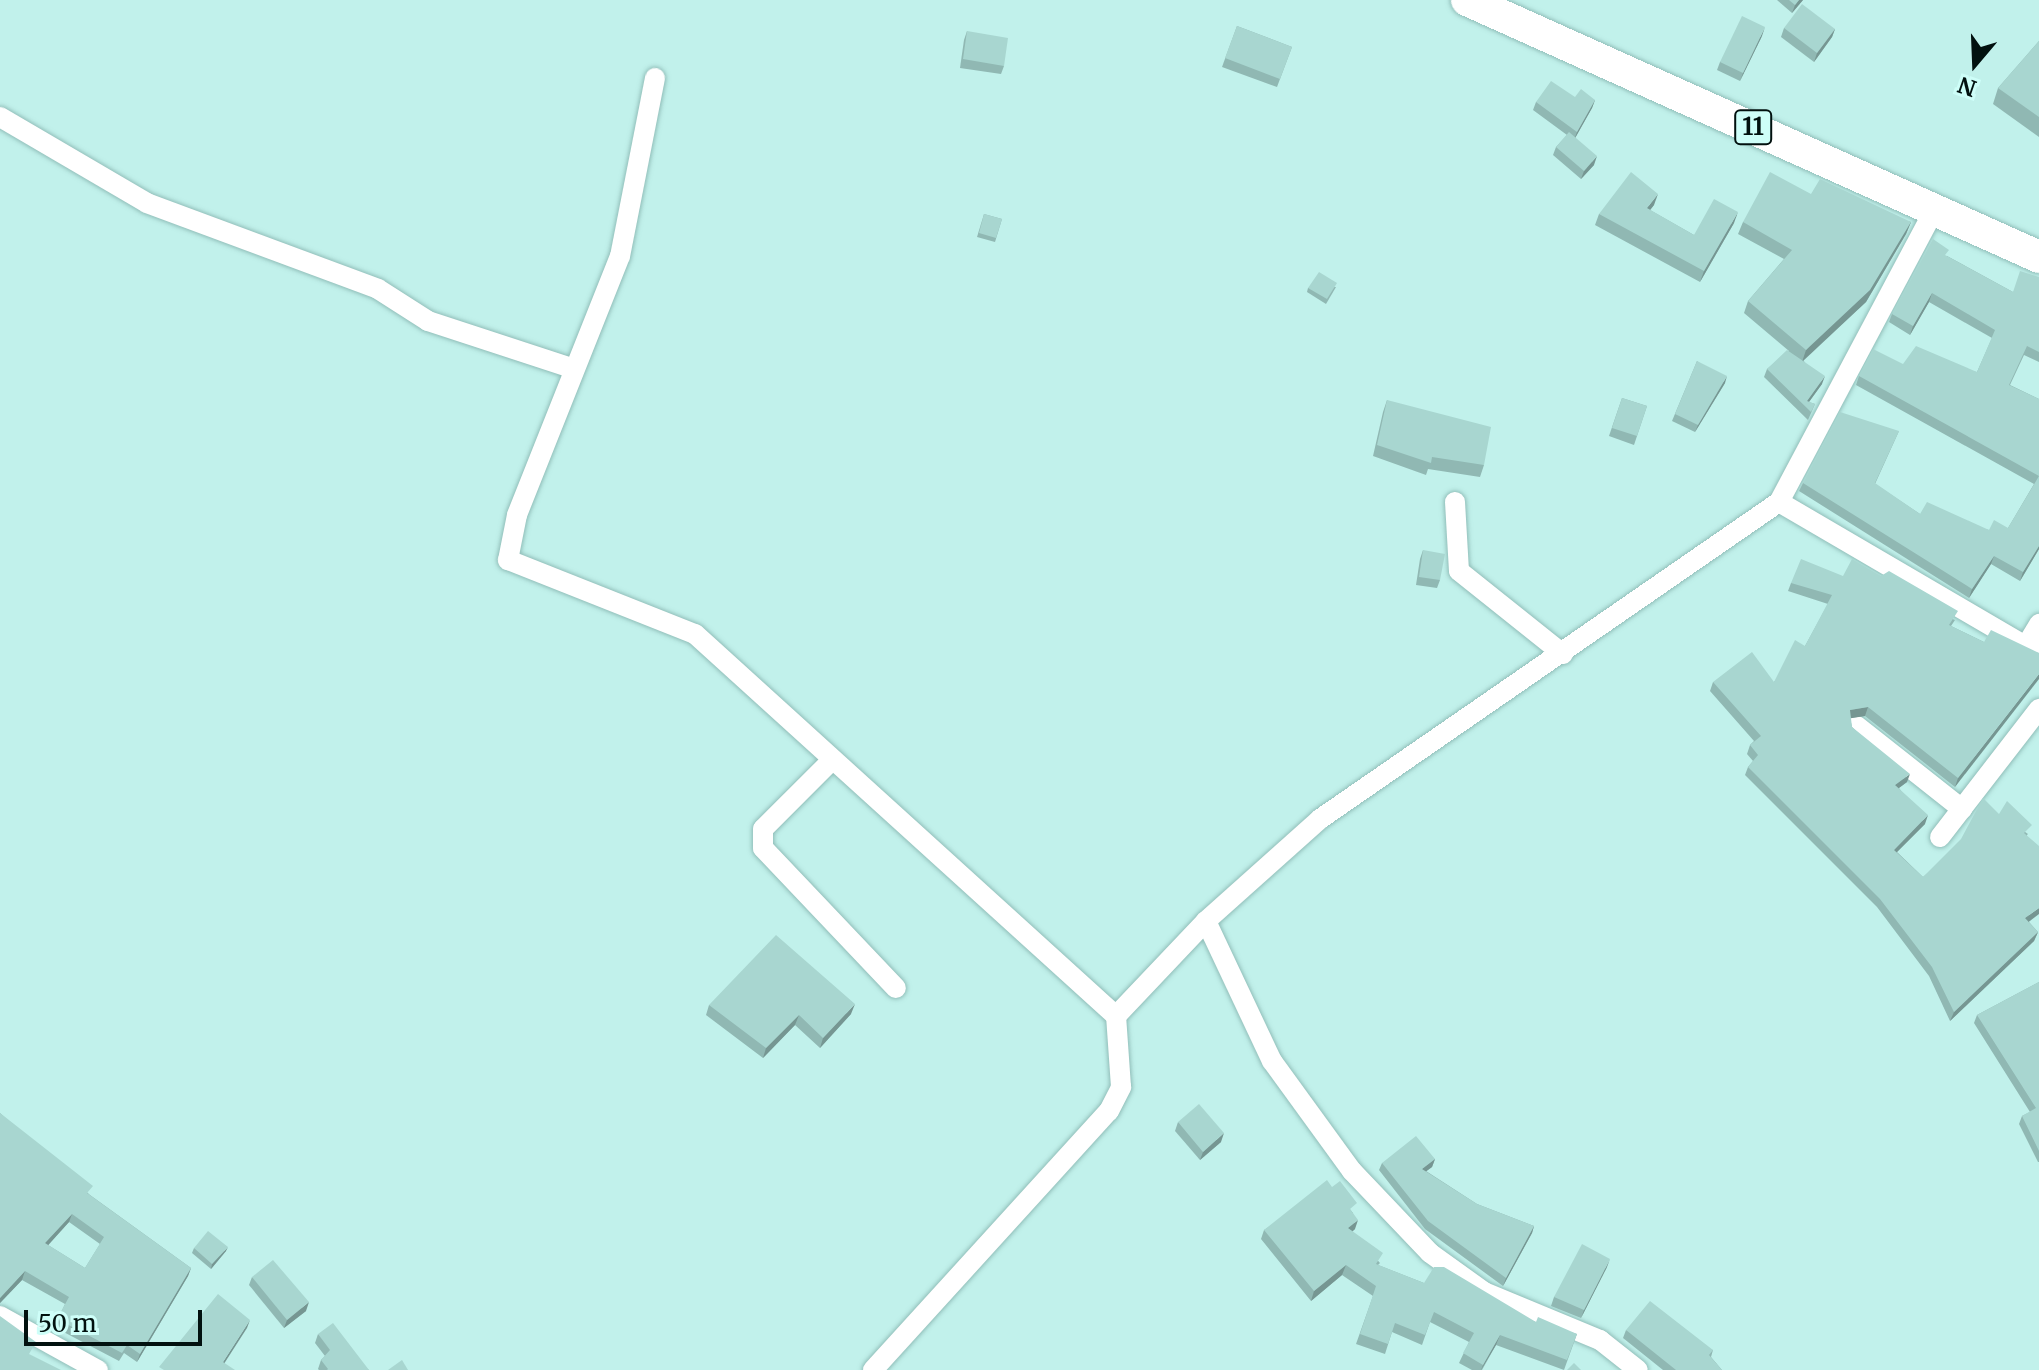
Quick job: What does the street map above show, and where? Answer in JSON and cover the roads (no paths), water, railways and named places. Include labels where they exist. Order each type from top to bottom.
[{"type":"highway","name":"11","points":[[1467,0],[2039,257]]},
{"type":"street","points":[[655,78],[620,256],[572,368],[509,537],[508,560],[695,634],[831,761],[966,874],[1116,1016],[1121,1087],[1109,1111],[873,1370]]},
{"type":"street","points":[[0,117],[147,203],[378,289],[428,321],[572,368]]},
{"type":"street","points":[[1116,1016],[1206,921],[1320,819],[1779,502],[1934,210]]},
{"type":"street","points":[[1455,502],[1459,571],[1563,654]]},
{"type":"street","points":[[1779,502],[2033,650],[2039,624]]},
{"type":"street","points":[[1940,837],[2039,709]]},
{"type":"street","points":[[1857,726],[1962,809]]},
{"type":"street","points":[[831,761],[763,829],[763,848],[896,988]]},
{"type":"street","points":[[1206,921],[1272,1061],[1352,1171],[1430,1253],[1484,1292],[1600,1340],[1638,1370]]},
{"type":"street","points":[[0,1316],[98,1370]]}]
